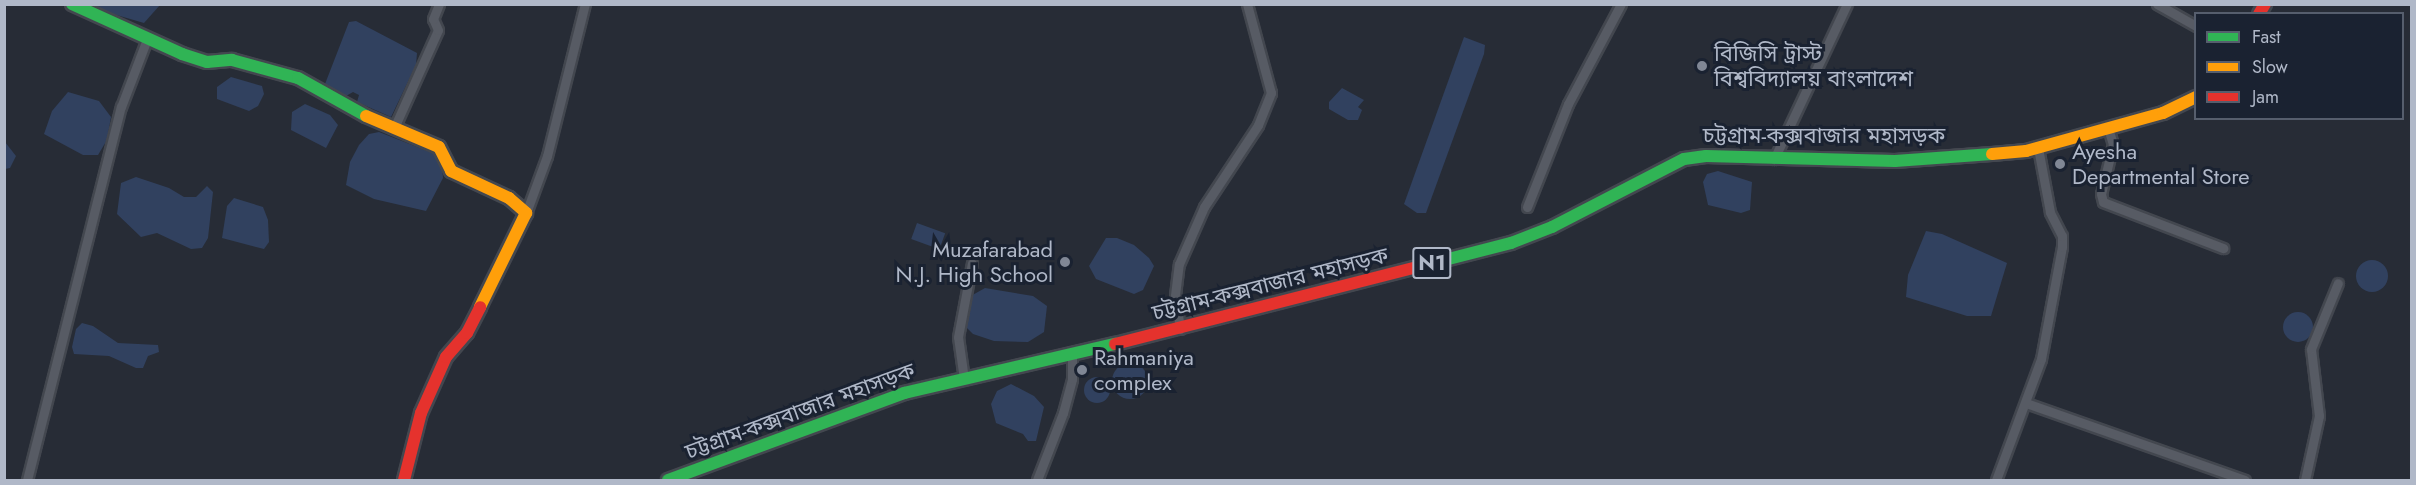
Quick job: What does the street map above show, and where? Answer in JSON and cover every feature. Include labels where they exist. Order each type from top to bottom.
[{"type":"main road","points":[[72,4],[147,39],[207,62],[232,60],[298,78],[353,110],[439,147],[451,171],[509,198],[526,213],[467,333],[446,357],[421,413],[404,480]]},
{"type":"main road","name":"চট্টগ্রাম-কক্সবাজার মহাসড়ক","points":[[668,480],[793,431],[904,393],[1180,329],[1510,243],[1552,227],[1684,159],[1895,161],[2038,148],[2163,113],[2194,98]]},
{"type":"street","points":[[394,128],[438,30],[433,19],[439,4]]},
{"type":"street","points":[[526,213],[547,156],[585,4]]},
{"type":"street","points":[[1180,329],[1175,295],[1179,264],[1204,207],[1258,125],[1271,93],[1247,4]]},
{"type":"street","points":[[1527,207],[1568,104],[1621,4]]},
{"type":"street","points":[[1774,159],[1847,4]]},
{"type":"street","points":[[2157,4],[2194,25]]},
{"type":"street","points":[[27,480],[121,107],[147,39]]},
{"type":"street","points":[[2108,128],[2113,144],[2101,194],[2103,202],[2223,248]]},
{"type":"street","points":[[1996,480],[2041,359],[2062,247],[2062,236],[2050,212],[2038,148]]},
{"type":"street","points":[[964,379],[958,337],[972,262]]},
{"type":"street","points":[[2305,480],[2312,461],[2319,416],[2311,349],[2338,284]]},
{"type":"street","points":[[1037,480],[1063,413],[1072,379],[1072,354]]},
{"type":"street","points":[[2026,403],[2244,480]]},
{"type":"water","points":[[82,5],[160,5],[144,23]]},
{"type":"water","points":[[356,21],[417,53],[416,65],[391,117],[357,102],[359,95],[353,92],[346,96],[325,84],[349,22]]},
{"type":"water","points":[[1464,37],[1485,45],[1484,54],[1426,213],[1417,213],[1404,204]]},
{"type":"water","points":[[231,77],[262,86],[264,94],[258,106],[249,111],[217,99],[217,87]]},
{"type":"water","points":[[1342,88],[1364,100],[1358,107],[1362,110],[1358,120],[1348,120],[1329,109],[1329,102]]},
{"type":"water","points":[[68,92],[99,101],[111,117],[107,140],[98,155],[83,155],[44,134],[52,111]]},
{"type":"water","points":[[305,104],[330,115],[338,125],[326,148],[291,130],[292,112]]},
{"type":"water","points":[[379,132],[435,154],[442,165],[443,178],[426,211],[374,199],[346,185],[350,162],[359,145],[369,134]]},
{"type":"water","points":[[5,142],[16,156],[10,168],[5,169]]},
{"type":"water","points":[[1718,171],[1752,182],[1750,210],[1741,213],[1708,205],[1703,182],[1707,174]]},
{"type":"water","points":[[136,177],[169,188],[184,197],[196,197],[207,186],[213,192],[208,238],[202,248],[191,249],[157,233],[141,237],[117,214],[121,183]]},
{"type":"water","points":[[234,198],[263,207],[268,220],[269,242],[264,249],[222,238],[227,206]]},
{"type":"water","points":[[917,223],[945,233],[939,249],[911,239]]},
{"type":"water","points":[[1926,231],[1942,234],[2007,263],[1991,316],[1967,316],[1906,297],[1908,275]]},
{"type":"water","points":[[1106,238],[1117,238],[1134,245],[1149,258],[1154,266],[1143,290],[1134,294],[1096,279],[1089,266]]},
{"type":"water","points":[[2372,260],[2383,265],[2388,276],[2383,287],[2372,292],[2361,287],[2356,276],[2361,265]]},
{"type":"water","points":[[985,288],[1033,296],[1047,306],[1044,332],[1028,342],[994,341],[973,334],[966,327],[969,297]]},
{"type":"water","points":[[2298,312],[2309,316],[2313,327],[2309,338],[2298,342],[2287,338],[2283,327],[2287,316]]},
{"type":"water","points":[[82,323],[93,326],[118,343],[158,345],[159,352],[148,356],[143,368],[136,368],[109,356],[74,354],[72,347],[76,329]]},
{"type":"water","points":[[1130,363],[1143,368],[1148,381],[1143,394],[1130,399],[1117,394],[1112,381],[1117,368]]},
{"type":"water","points":[[1097,377],[1106,381],[1110,390],[1106,399],[1097,403],[1088,399],[1084,390],[1088,381]]},
{"type":"water","points":[[1011,384],[1034,396],[1044,407],[1036,441],[1028,441],[1023,434],[996,423],[991,404],[997,391]]},
{"type":"traffic: fast","points":[[72,4],[182,54],[207,62],[232,60],[298,78],[366,116]]},
{"type":"traffic: fast","points":[[1429,264],[1511,243],[1552,227],[1684,159],[1706,156],[1895,161],[1992,154]]},
{"type":"traffic: fast","points":[[668,480],[904,393],[1115,344]]},
{"type":"traffic: slow","points":[[1992,154],[2026,151],[2163,113],[2194,98]]},
{"type":"traffic: slow","points":[[366,116],[439,147],[451,171],[509,198],[526,213],[480,307]]},
{"type":"traffic: jam","points":[[2260,12],[2265,4]]},
{"type":"traffic: jam","points":[[1115,344],[1429,264]]},
{"type":"traffic: jam","points":[[404,480],[421,413],[446,357],[467,333],[480,307]]},
{"type":"place","name":"বিজিসি ট্রাস্ট বিশ্ববিদ্যালয় বাংলাদেশ","points":[[1702,66]]},
{"type":"place","name":"Ayesha Departmental Store","points":[[2060,164]]},
{"type":"place","name":"Muzafarabad N.J. High School","points":[[1065,262]]},
{"type":"place","name":"Rahmaniya complex","points":[[1082,370]]}]
